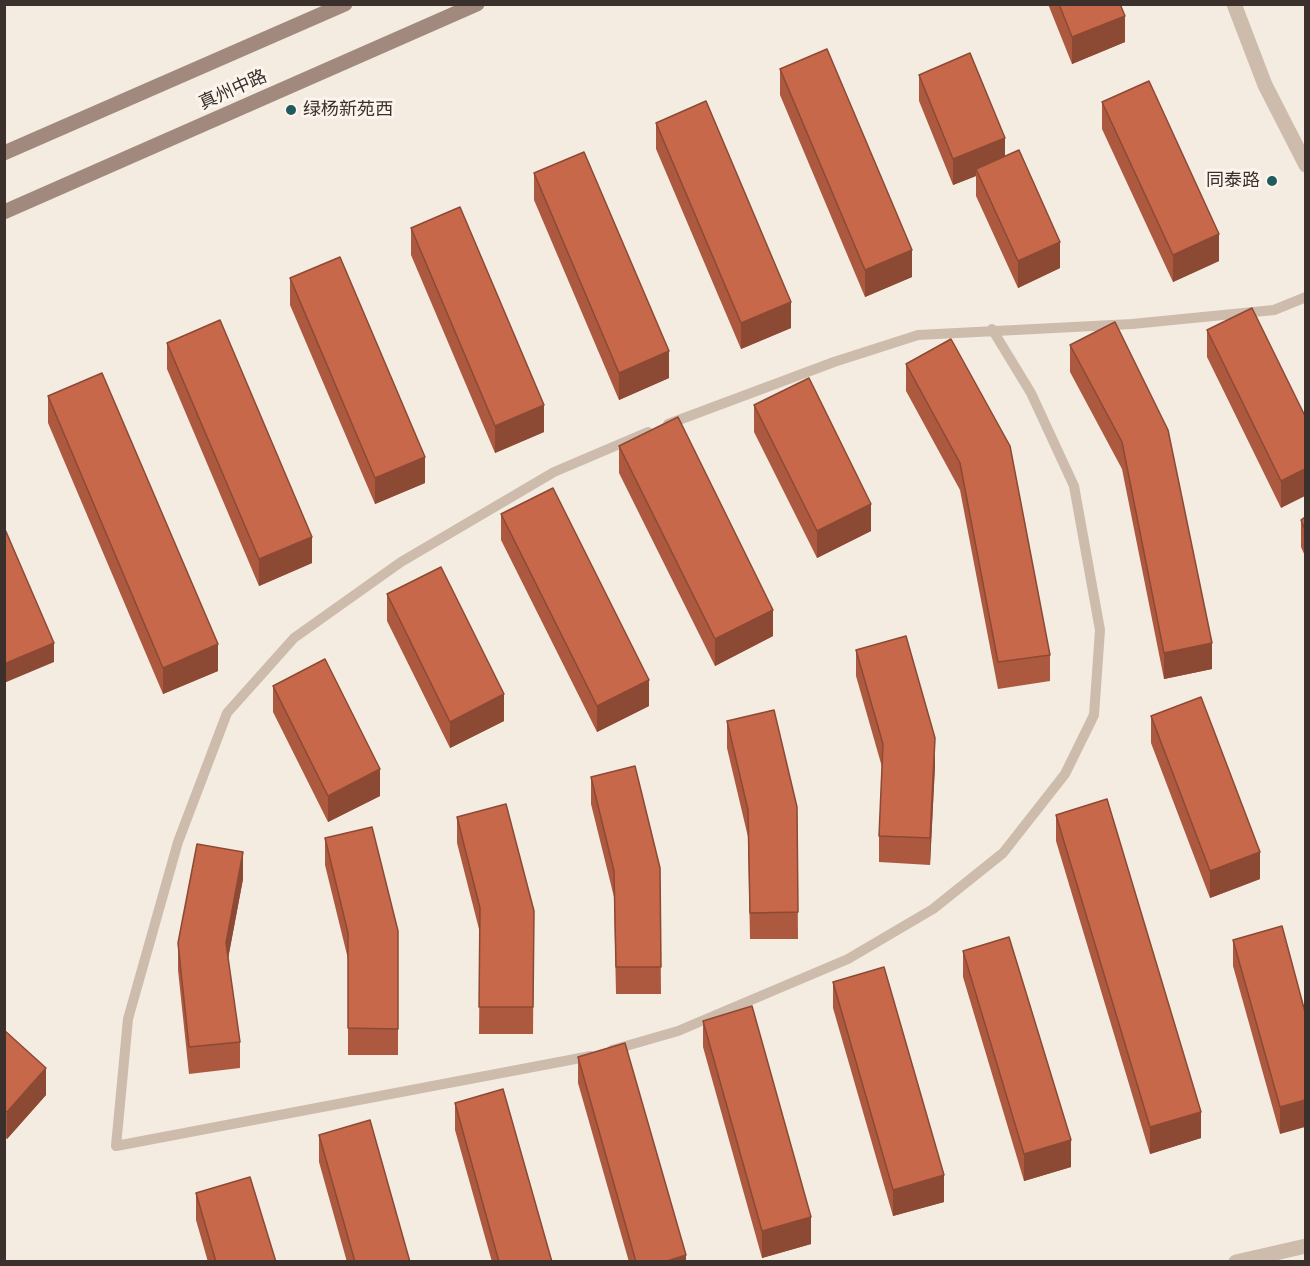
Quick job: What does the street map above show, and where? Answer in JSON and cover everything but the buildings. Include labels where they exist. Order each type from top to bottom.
[{"type":"main road","name":"真州中路","points":[[4,153],[345,4]]},
{"type":"main road","name":"真州中路","points":[[4,212],[477,4]]},
{"type":"street","points":[[1234,4],[1265,85],[1305,165]]},
{"type":"street","points":[[1236,1262],[1305,1246]]},
{"type":"lane","points":[[992,329],[1031,393],[1074,486],[1100,630],[1094,715],[1065,774],[1004,853],[933,909],[848,959],[678,1031],[583,1058],[116,1146],[128,1019],[178,842],[227,712],[294,638],[401,562],[554,472],[714,404],[834,362],[918,335],[992,329],[1132,324],[1274,310],[1305,297]]},
{"type":"place","name":"绿杨新苑西","points":[[291,110]]},
{"type":"place","name":"同泰路","points":[[1272,181]]}]
